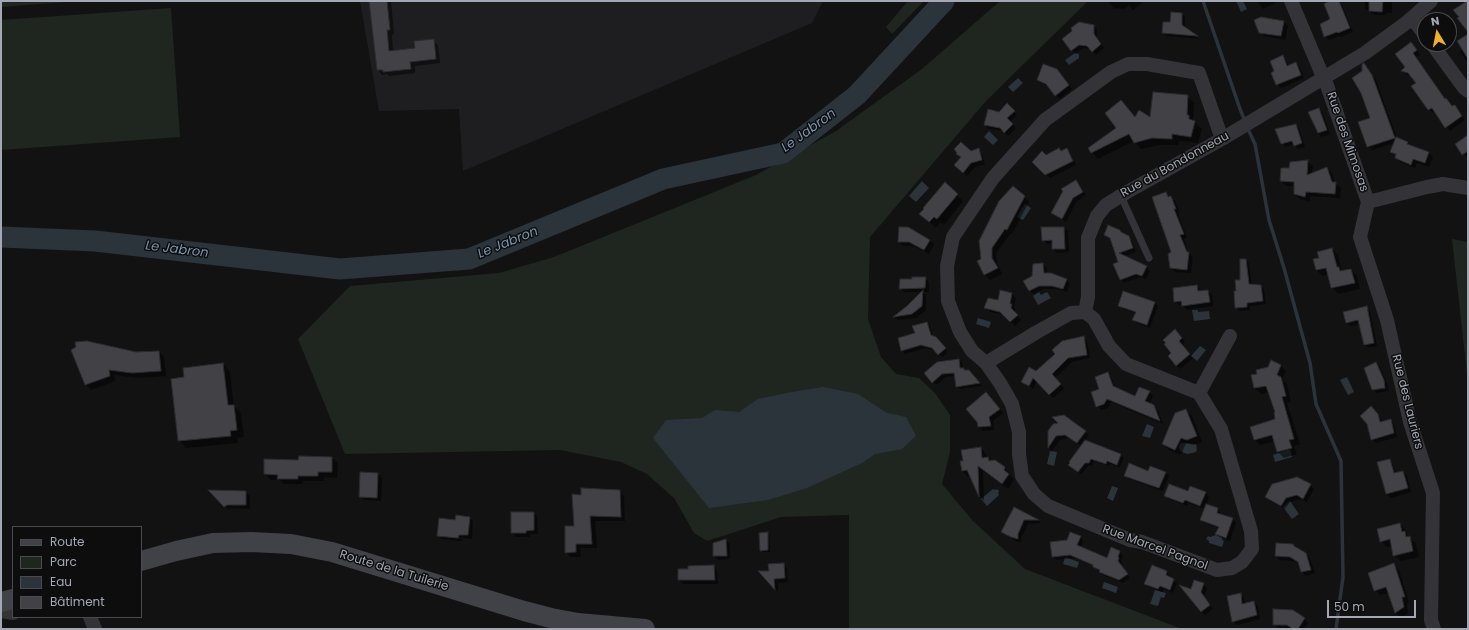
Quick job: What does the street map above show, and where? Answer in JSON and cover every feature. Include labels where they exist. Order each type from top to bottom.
[{"type":"main road","name":"Route de la Tuilerie","points":[[142,561],[213,543],[251,542],[291,544],[332,552],[551,618],[578,623],[644,629]]},
{"type":"main road","points":[[1,602],[12,599]]},
{"type":"street","name":"Rue des Mimosas","points":[[1291,1],[1324,77],[1368,202],[1443,184],[1468,188]]},
{"type":"street","name":"Rue du Bondonneau","points":[[1086,312],[1088,297],[1088,238],[1097,216],[1106,205],[1240,129],[1324,77],[1365,54],[1412,18],[1431,1]]},
{"type":"street","points":[[1412,18],[1417,25]]},
{"type":"street","points":[[1438,52],[1464,88],[1468,91]]},
{"type":"street","name":"Rue Marcel Pagnol","points":[[1199,393],[1220,429],[1251,531],[1252,549],[1242,562],[1232,568],[1217,570],[1142,542],[1130,540],[1048,506],[1034,494],[1022,476],[1018,432],[1012,404],[986,363],[972,351],[960,332],[948,301],[947,266],[953,237],[993,178],[1045,120],[1111,72],[1128,64],[1147,64],[1199,72],[1222,139]]},
{"type":"street","name":"Rue des Lauriers","points":[[1368,202],[1360,237],[1387,320],[1410,422],[1433,493],[1431,620],[1434,629]]},
{"type":"street","points":[[986,363],[1071,313],[1086,312],[1094,319],[1109,346],[1126,364],[1199,393],[1230,336]]},
{"type":"street","points":[[1,611],[12,613]]},
{"type":"street","points":[[90,618],[95,629]]},
{"type":"lane","points":[[1121,196],[1150,258]]},
{"type":"shaded area","points":[[360,1],[823,1],[812,23],[463,171],[459,109],[379,111]]},
{"type":"green space","points":[[1,1],[80,1],[1,7]]},
{"type":"green space","points":[[908,1],[924,1],[892,34],[886,27]]},
{"type":"green space","points":[[1000,1],[1088,1],[986,101],[870,237],[868,319],[881,357],[896,374],[919,378],[935,393],[950,415],[950,452],[942,484],[973,521],[1025,569],[1182,629],[849,629],[849,515],[781,517],[707,541],[694,533],[674,498],[647,474],[621,462],[560,450],[345,454],[298,339],[350,286],[499,273],[554,257],[756,175],[836,131],[922,69]]},
{"type":"green space","points":[[171,8],[180,137],[1,150],[1,20]]},
{"type":"green space","points":[[1452,239],[1468,242],[1468,383]]},
{"type":"water","points":[[1236,1],[1243,1],[1247,9],[1241,12]]},
{"type":"water","points":[[1075,53],[1079,54],[1079,58],[1069,65],[1065,60]]},
{"type":"water","points":[[1018,78],[1023,83],[1013,92],[1008,87]]},
{"type":"water","points":[[989,131],[998,140],[993,145],[984,137]]},
{"type":"water","points":[[922,181],[929,188],[916,202],[909,196]]},
{"type":"water","points":[[1025,204],[1031,208],[1023,220],[1017,217]]},
{"type":"water","points":[[1039,292],[1041,295],[1047,292],[1051,298],[1038,305],[1033,296]]},
{"type":"water","points":[[1192,310],[1198,310],[1198,312],[1209,311],[1210,319],[1194,321]]},
{"type":"water","points":[[978,318],[991,322],[989,328],[976,324]]},
{"type":"water","points":[[1200,346],[1206,350],[1197,361],[1191,356]]},
{"type":"water","points":[[1347,377],[1354,392],[1348,395],[1340,380]]},
{"type":"water","points":[[823,387],[858,394],[887,413],[906,417],[916,436],[902,449],[875,454],[862,463],[807,488],[768,500],[709,508],[653,438],[666,420],[702,418],[715,410],[739,412],[758,399]]},
{"type":"water","points":[[1147,424],[1154,427],[1150,438],[1142,436]]},
{"type":"water","points":[[1181,443],[1196,444],[1197,451],[1187,454],[1180,451],[1179,446]]},
{"type":"water","points":[[1290,449],[1292,457],[1275,462],[1273,455]]},
{"type":"water","points":[[1050,451],[1057,452],[1054,466],[1047,464]]},
{"type":"water","points":[[1112,486],[1118,488],[1113,501],[1107,498]]},
{"type":"water","points":[[993,489],[997,489],[999,491],[999,495],[987,506],[981,499]]},
{"type":"water","points":[[1290,501],[1299,514],[1292,519],[1283,507]]},
{"type":"water","points":[[1216,535],[1224,541],[1222,547],[1209,543],[1206,539],[1208,536],[1210,537]]},
{"type":"water","points":[[1065,557],[1079,562],[1077,568],[1063,564]]},
{"type":"water","points":[[1104,582],[1118,587],[1116,593],[1102,588]]},
{"type":"water","points":[[1155,590],[1166,593],[1164,598],[1161,597],[1158,606],[1150,604]]},
{"type":"building","points":[[369,1],[387,1],[390,30],[387,30],[389,51],[415,48],[414,41],[434,39],[436,59],[410,62],[411,69],[383,72],[383,70],[377,70]]},
{"type":"building","points":[[1329,1],[1339,1],[1350,28],[1324,37],[1320,24],[1330,19],[1324,4]]},
{"type":"building","points":[[1369,1],[1383,1],[1382,12],[1369,11]]},
{"type":"building","points":[[1468,1],[1468,32],[1457,18],[1459,17],[1457,12],[1453,10]]},
{"type":"building","points":[[1171,12],[1182,13],[1182,25],[1198,36],[1162,33],[1163,22],[1170,22]]},
{"type":"building","points":[[1261,17],[1284,21],[1281,36],[1259,33],[1254,20]]},
{"type":"building","points":[[1079,22],[1094,25],[1094,34],[1101,44],[1092,52],[1087,46],[1079,45],[1071,51],[1062,39],[1072,31],[1071,28]]},
{"type":"building","points":[[1468,34],[1468,59],[1457,41]]},
{"type":"building","points":[[1411,42],[1417,50],[1413,53],[1445,99],[1446,98],[1452,106],[1455,105],[1462,116],[1445,128],[1432,108],[1428,110],[1411,86],[1416,83],[1408,73],[1401,71],[1405,67],[1395,54]]},
{"type":"building","points":[[1283,55],[1287,66],[1296,62],[1301,75],[1276,85],[1271,73],[1274,71],[1270,61]]},
{"type":"building","points":[[1364,63],[1372,75],[1395,138],[1367,147],[1358,122],[1370,118],[1361,93],[1352,78],[1362,71],[1362,64]]},
{"type":"building","points":[[1043,64],[1057,69],[1069,85],[1055,96],[1046,84],[1037,80]]},
{"type":"building","points":[[1153,92],[1188,95],[1187,115],[1189,115],[1189,119],[1195,121],[1191,137],[1172,134],[1172,139],[1152,138],[1134,143],[1129,134],[1091,153],[1088,148],[1116,128],[1105,113],[1121,100],[1135,117],[1139,110],[1150,117]]},
{"type":"building","points":[[1007,103],[1015,111],[1007,118],[1013,124],[1004,133],[1000,128],[984,125],[988,109],[999,112]]},
{"type":"building","points":[[1319,108],[1327,130],[1318,133],[1308,112]]},
{"type":"building","points":[[1296,124],[1302,143],[1294,146],[1292,141],[1281,144],[1275,129]]},
{"type":"building","points":[[1468,135],[1468,151],[1462,155],[1455,144]]},
{"type":"building","points":[[1396,137],[1408,142],[1407,144],[1429,152],[1425,163],[1413,159],[1411,165],[1395,158],[1396,154],[1390,152]]},
{"type":"building","points":[[961,142],[971,151],[979,148],[982,160],[971,163],[963,173],[954,165],[961,157],[956,154],[957,153],[954,149]]},
{"type":"building","points":[[1059,148],[1061,151],[1067,148],[1073,161],[1045,175],[1032,162],[1042,151],[1046,155]]},
{"type":"building","points":[[1308,160],[1307,175],[1327,167],[1332,182],[1336,182],[1335,194],[1306,192],[1305,197],[1294,194],[1294,182],[1280,181],[1281,168],[1289,168],[1290,162]]},
{"type":"building","points":[[1076,180],[1083,192],[1073,198],[1062,219],[1051,213],[1063,191],[1061,189]]},
{"type":"building","points":[[945,182],[958,194],[937,219],[934,217],[929,222],[919,214]]},
{"type":"building","points":[[1013,186],[1025,196],[1007,230],[1005,229],[992,248],[992,258],[998,268],[984,275],[977,261],[981,259],[979,241],[999,201]]},
{"type":"building","points":[[1166,192],[1168,197],[1171,196],[1176,209],[1174,209],[1184,234],[1180,235],[1187,252],[1189,252],[1187,270],[1170,268],[1168,254],[1171,252],[1152,197]]},
{"type":"building","points":[[1108,225],[1129,236],[1133,248],[1119,253],[1147,266],[1142,276],[1136,274],[1120,280],[1113,264],[1118,262],[1110,238],[1104,235]]},
{"type":"building","points":[[899,227],[908,227],[930,240],[924,250],[909,242],[898,242]]},
{"type":"building","points":[[1041,227],[1064,227],[1065,249],[1052,249],[1052,240],[1042,241]]},
{"type":"building","points":[[1332,248],[1337,267],[1339,267],[1340,271],[1351,269],[1355,283],[1331,288],[1326,268],[1316,270],[1313,259],[1319,258],[1317,252]]},
{"type":"building","points":[[1240,259],[1246,259],[1249,284],[1261,285],[1263,301],[1247,303],[1247,307],[1235,308],[1235,280],[1240,280]]},
{"type":"building","points":[[1043,263],[1044,273],[1051,273],[1067,279],[1063,289],[1052,286],[1039,286],[1029,291],[1023,281],[1032,276],[1033,264]]},
{"type":"building","points":[[912,277],[926,277],[925,288],[899,289],[900,279],[912,279]]},
{"type":"building","points":[[1197,285],[1198,291],[1208,290],[1210,302],[1182,306],[1181,301],[1174,302],[1173,288]]},
{"type":"building","points":[[923,290],[922,306],[912,314],[893,317],[907,306]]},
{"type":"building","points":[[1000,290],[1012,293],[1010,304],[1012,304],[1011,308],[1018,315],[1010,322],[1000,312],[984,308],[988,298],[998,300]]},
{"type":"building","points":[[1123,291],[1155,302],[1147,325],[1132,320],[1136,312],[1118,306]]},
{"type":"building","points":[[1367,306],[1374,343],[1364,345],[1358,320],[1346,323],[1343,312]]},
{"type":"building","points":[[927,322],[931,335],[936,337],[946,348],[938,355],[932,348],[921,345],[901,351],[898,338],[915,333],[912,326]]},
{"type":"building","points":[[1175,329],[1182,338],[1179,341],[1190,354],[1176,366],[1168,356],[1171,353],[1164,344],[1166,343],[1163,340]]},
{"type":"building","points":[[1084,336],[1087,355],[1068,358],[1052,374],[1061,384],[1049,395],[1033,378],[1029,386],[1021,382],[1029,367],[1036,371],[1055,354],[1052,350],[1062,341]]},
{"type":"building","points":[[87,341],[136,352],[159,351],[161,371],[132,373],[109,370],[110,376],[85,385],[71,350],[76,347],[75,342]]},
{"type":"building","points":[[959,359],[960,368],[969,370],[980,383],[956,387],[954,373],[942,374],[932,383],[924,373],[937,362]]},
{"type":"building","points":[[1271,360],[1281,365],[1277,375],[1281,377],[1286,396],[1282,397],[1294,439],[1289,440],[1292,448],[1277,452],[1272,435],[1254,440],[1250,427],[1275,419],[1275,412],[1266,386],[1254,388],[1251,375],[1257,374],[1256,370],[1268,367]]},
{"type":"building","points":[[1376,362],[1384,380],[1385,388],[1372,390],[1364,368]]},
{"type":"building","points":[[223,363],[228,405],[234,405],[237,430],[230,431],[231,436],[178,441],[171,379],[184,377],[183,368]]},
{"type":"building","points":[[1108,372],[1113,386],[1135,396],[1139,387],[1150,391],[1145,401],[1154,405],[1160,421],[1107,399],[1104,404],[1096,407],[1091,392],[1099,389],[1095,377]]},
{"type":"building","points":[[986,392],[1000,409],[989,417],[991,426],[978,427],[977,422],[966,409]]},
{"type":"building","points":[[1371,406],[1378,414],[1380,422],[1391,419],[1394,433],[1371,440],[1367,424],[1360,416]]},
{"type":"building","points":[[1186,409],[1197,436],[1187,440],[1181,438],[1175,450],[1162,444],[1175,413]]},
{"type":"building","points":[[1064,415],[1086,431],[1077,443],[1065,435],[1056,436],[1048,448],[1048,431],[1053,424],[1058,423],[1052,417]]},
{"type":"building","points":[[1085,440],[1121,454],[1117,465],[1107,461],[1106,464],[1091,459],[1089,463],[1085,463],[1078,472],[1068,465]]},
{"type":"building","points":[[981,447],[982,458],[988,457],[989,461],[995,460],[1005,467],[1004,470],[1009,474],[1002,484],[978,466],[979,497],[967,470],[962,471],[960,461],[963,461],[961,450]]},
{"type":"building","points":[[299,456],[332,457],[332,472],[318,472],[318,476],[298,476],[298,479],[277,479],[278,475],[264,474],[264,459],[298,460]]},
{"type":"building","points":[[1390,459],[1394,473],[1403,471],[1408,488],[1386,494],[1377,462]]},
{"type":"building","points":[[1129,463],[1148,471],[1150,466],[1166,472],[1159,488],[1124,476]]},
{"type":"building","points":[[360,472],[378,473],[377,498],[359,497]]},
{"type":"building","points":[[1297,477],[1311,484],[1303,499],[1297,495],[1286,498],[1281,506],[1265,497],[1272,484]]},
{"type":"building","points":[[1169,484],[1188,491],[1190,486],[1206,492],[1200,506],[1185,500],[1183,503],[1164,496]]},
{"type":"building","points":[[581,488],[620,490],[621,517],[590,516],[592,544],[576,544],[576,552],[565,553],[565,526],[574,526],[572,494],[581,495]]},
{"type":"building","points":[[208,490],[246,491],[246,505],[227,505],[224,507]]},
{"type":"building","points":[[1206,504],[1218,508],[1217,513],[1233,518],[1226,538],[1215,534],[1219,527],[1200,520]]},
{"type":"building","points":[[1014,507],[1039,520],[1024,520],[1018,534],[1018,539],[1001,532]]},
{"type":"building","points":[[511,512],[534,512],[534,530],[526,531],[526,533],[511,533]]},
{"type":"building","points":[[456,515],[470,517],[468,535],[459,535],[458,538],[437,536],[439,518],[455,520]]},
{"type":"building","points":[[1400,523],[1402,532],[1405,531],[1406,537],[1410,536],[1413,551],[1393,556],[1390,539],[1380,542],[1377,529]]},
{"type":"building","points":[[768,532],[768,550],[760,551],[759,533]]},
{"type":"building","points":[[1070,532],[1081,536],[1077,545],[1107,558],[1111,547],[1120,551],[1118,561],[1128,574],[1119,580],[1099,572],[1100,570],[1093,567],[1093,565],[1070,555],[1052,557],[1050,542],[1067,540]]},
{"type":"building","points":[[726,539],[727,556],[713,556],[713,543]]},
{"type":"building","points":[[1276,543],[1293,544],[1306,553],[1311,570],[1301,572],[1298,562],[1290,557],[1275,556]]},
{"type":"building","points":[[784,563],[785,578],[774,579],[775,590],[758,571],[769,571],[768,564]]},
{"type":"building","points":[[1394,563],[1405,597],[1402,597],[1404,607],[1395,613],[1386,587],[1374,591],[1368,573]]},
{"type":"building","points":[[714,565],[715,580],[678,580],[678,569],[688,569],[688,566]]},
{"type":"building","points":[[1152,565],[1167,571],[1166,575],[1174,579],[1170,590],[1160,586],[1158,589],[1144,584]]},
{"type":"building","points":[[1194,580],[1204,583],[1201,592],[1210,605],[1201,612],[1179,585],[1191,589]]},
{"type":"building","points":[[1241,593],[1242,604],[1254,601],[1257,615],[1232,622],[1227,596]]},
{"type":"building","points":[[1273,609],[1293,610],[1305,618],[1298,629],[1293,629],[1287,625],[1273,625]]},
{"type":"waterway","name":"Le Jabron","points":[[1,237],[95,241],[340,269],[469,259],[663,179],[783,153],[857,95],[944,1]]},
{"type":"waterway","points":[[1203,1],[1245,121]]},
{"type":"waterway","points":[[1247,127],[1255,144],[1269,220],[1310,363],[1316,404],[1341,461],[1343,577],[1336,629]]}]
